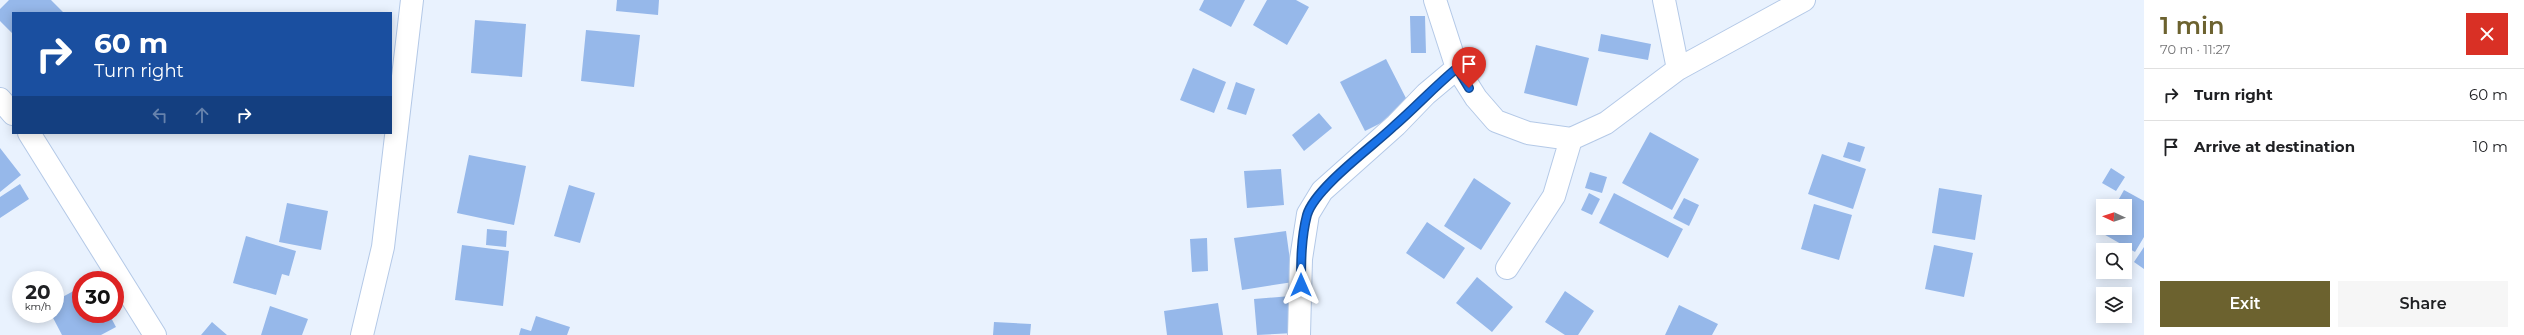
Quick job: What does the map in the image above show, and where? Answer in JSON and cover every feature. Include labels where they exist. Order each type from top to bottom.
[{"type":"street","points":[[362,335],[383,247],[412,0]]},
{"type":"street","points":[[1435,0],[1457,68],[1476,98],[1496,121],[1528,133],[1571,139],[1606,123],[1678,69],[1804,0]]},
{"type":"street","points":[[1664,0],[1678,69]]},
{"type":"street","points":[[1299,335],[1301,259],[1308,214],[1322,191],[1396,125],[1426,94],[1457,68]]},
{"type":"street","points":[[0,99],[12,113]]},
{"type":"street","points":[[30,134],[155,335]]},
{"type":"street","points":[[1507,268],[1554,196],[1571,139]]},
{"type":"building","points":[[9,0],[51,0],[63,12],[12,12],[12,33],[0,21],[0,9]]},
{"type":"building","points":[[617,0],[659,0],[658,15],[616,11]]},
{"type":"building","points":[[1204,0],[1245,0],[1231,27],[1199,10]]},
{"type":"building","points":[[1267,0],[1296,0],[1309,7],[1287,45],[1253,25]]},
{"type":"building","points":[[1410,16],[1425,16],[1426,53],[1411,53]]},
{"type":"building","points":[[475,20],[526,24],[522,77],[471,73]]},
{"type":"building","points":[[586,30],[640,35],[634,87],[581,81]]},
{"type":"building","points":[[1601,34],[1651,44],[1648,60],[1598,51]]},
{"type":"building","points":[[1536,45],[1589,58],[1577,106],[1524,93]]},
{"type":"building","points":[[1386,59],[1411,108],[1365,131],[1340,82]]},
{"type":"building","points":[[1193,68],[1226,82],[1214,113],[1180,100]]},
{"type":"building","points":[[1236,82],[1255,89],[1246,115],[1227,109]]},
{"type":"building","points":[[1319,113],[1332,128],[1304,151],[1292,135]]},
{"type":"building","points":[[1650,132],[1699,159],[1672,210],[1622,183]]},
{"type":"building","points":[[1848,142],[1865,147],[1860,162],[1843,157]]},
{"type":"building","points":[[0,148],[21,175],[0,192]]},
{"type":"building","points":[[1822,154],[1866,169],[1853,209],[1808,194]]},
{"type":"building","points":[[469,155],[526,166],[514,225],[457,213]]},
{"type":"building","points":[[2111,168],[2125,177],[2116,191],[2102,183]]},
{"type":"building","points":[[1281,169],[1284,205],[1247,208],[1244,171]]},
{"type":"building","points":[[1590,172],[1607,177],[1602,193],[1585,188]]},
{"type":"building","points":[[1474,178],[1511,203],[1481,250],[1444,226]]},
{"type":"building","points":[[20,184],[29,199],[0,218],[0,197]]},
{"type":"building","points":[[569,185],[595,193],[580,243],[554,236]]},
{"type":"building","points":[[1939,188],[1982,195],[1975,240],[1932,233]]},
{"type":"building","points":[[2124,190],[2144,201],[2144,237],[2135,252],[2132,250],[2132,243],[2119,243],[2105,235],[2132,235],[2132,199],[2119,199]]},
{"type":"building","points":[[1589,193],[1600,199],[1592,215],[1581,210]]},
{"type":"building","points":[[1614,193],[1683,229],[1668,258],[1599,223]]},
{"type":"building","points":[[1684,198],[1699,205],[1689,226],[1673,218]]},
{"type":"building","points":[[287,203],[328,211],[321,250],[279,242]]},
{"type":"building","points":[[1814,204],[1852,215],[1839,260],[1801,249]]},
{"type":"building","points":[[1427,222],[1465,248],[1444,279],[1406,253]]},
{"type":"building","points":[[487,229],[507,231],[506,247],[486,245]]},
{"type":"building","points":[[1286,231],[1293,282],[1242,290],[1234,238]]},
{"type":"building","points":[[246,236],[296,251],[289,276],[282,274],[276,295],[233,283]]},
{"type":"building","points":[[1207,238],[1208,271],[1192,272],[1190,239]]},
{"type":"building","points":[[462,245],[509,251],[503,306],[455,300]]},
{"type":"building","points":[[1934,245],[1973,253],[1964,297],[1925,289]]},
{"type":"building","points":[[2144,247],[2144,269],[2134,262]]},
{"type":"building","points":[[1477,277],[1513,307],[1492,332],[1456,303]]},
{"type":"building","points":[[1565,291],[1594,311],[1578,335],[1565,335],[1545,322]]},
{"type":"building","points":[[72,292],[72,323],[114,323],[116,327],[101,335],[62,335],[56,323],[64,323],[64,296]]},
{"type":"building","points":[[1291,296],[1294,333],[1257,335],[1254,299]]},
{"type":"building","points":[[1218,303],[1223,335],[1167,335],[1164,311]]},
{"type":"building","points":[[1679,305],[1718,324],[1712,335],[1665,335]]},
{"type":"building","points":[[270,306],[308,319],[302,335],[261,335]]},
{"type":"building","points":[[536,316],[570,327],[567,335],[519,335],[521,328],[531,331]]},
{"type":"building","points":[[212,322],[227,335],[201,335]]},
{"type":"building","points":[[994,322],[1031,324],[1030,335],[993,335]]},
{"type":"route","points":[[1301,285],[1301,259],[1308,214],[1322,191],[1396,125],[1426,94],[1457,68],[1469,88]]}]
